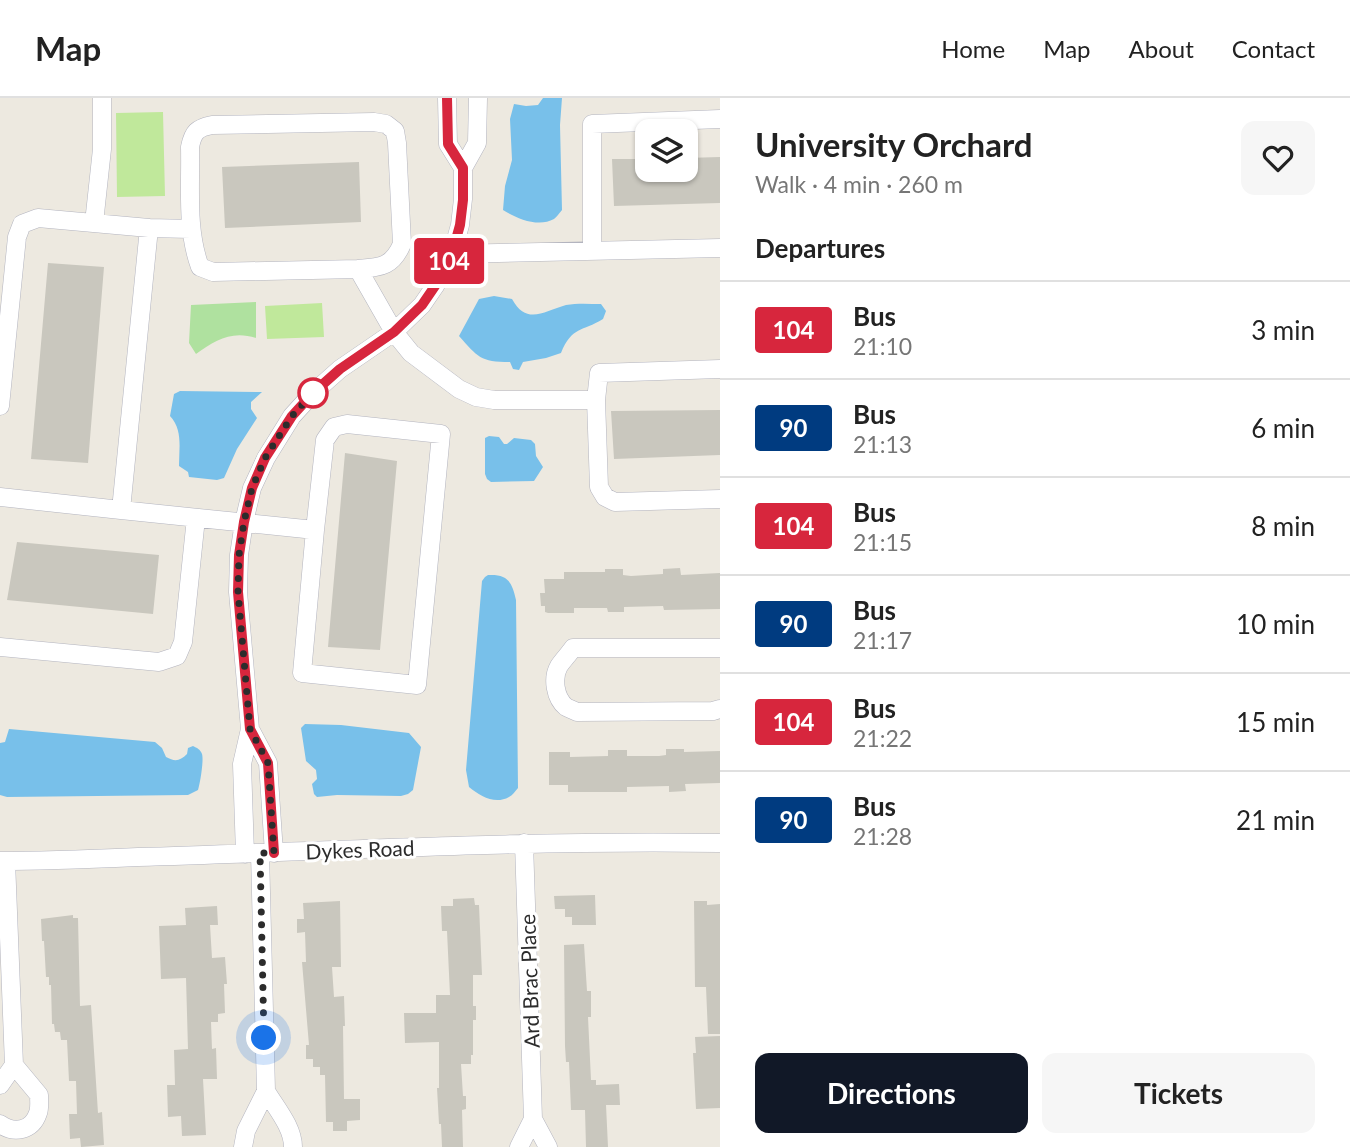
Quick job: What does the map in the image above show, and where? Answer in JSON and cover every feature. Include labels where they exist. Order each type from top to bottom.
[{"type":"street","points":[[94,223],[102,149],[102,98]]},
{"type":"street","points":[[447,98],[448,144],[463,168]]},
{"type":"street","points":[[260,853],[242,764],[250,729],[238,592],[239,555],[252,488],[265,458],[292,416],[340,369],[394,332],[422,305],[435,286],[452,254],[460,225],[463,168],[477,143],[478,98]]},
{"type":"street","points":[[592,251],[592,124],[720,119]]},
{"type":"street","points":[[374,122],[386,124],[395,131],[402,244],[396,258],[380,267],[358,270],[213,272],[200,267],[193,248],[191,229],[192,134],[200,127],[212,125],[374,122]]},
{"type":"street","points":[[0,406],[17,237],[22,224],[38,218],[191,229]]},
{"type":"street","points":[[121,510],[149,228]]},
{"type":"street","points":[[452,254],[720,248]]},
{"type":"street","points":[[358,270],[394,332],[411,353],[458,390],[494,400],[596,400]]},
{"type":"street","points":[[720,369],[599,373],[596,400],[599,487],[605,498],[615,502],[720,499]]},
{"type":"street","points":[[347,424],[441,435],[417,685],[302,673],[315,530],[325,440],[334,427],[347,424]]},
{"type":"street","points":[[0,497],[315,530]]},
{"type":"street","points":[[0,646],[159,662],[177,656],[184,642],[196,518]]},
{"type":"street","points":[[720,648],[573,648],[556,673],[555,683],[558,696],[565,706],[577,712],[720,709]]},
{"type":"street","points":[[243,1147],[246,1130],[265,1091],[260,853],[268,763],[250,729]]},
{"type":"street","name":"Dykes Road","points":[[3,861],[524,843],[720,843]]},
{"type":"street","name":"Ard Brac Place","points":[[524,843],[533,1119],[548,1147]]},
{"type":"street","points":[[0,1124],[8,1130],[19,1130],[32,1124],[39,1111],[39,1095],[14,1065],[3,861]]},
{"type":"street","points":[[0,1085],[14,1065]]},
{"type":"street","points":[[265,1091],[290,1130],[293,1147]]},
{"type":"street","name":"Ard Brac Place","points":[[519,1147],[533,1119]]},
{"type":"green space","points":[[163,112],[165,196],[117,197],[116,113]]},
{"type":"green space","points":[[256,302],[256,338],[231,336],[210,344],[196,354],[189,343],[191,305]]},
{"type":"green space","points":[[322,303],[324,337],[267,339],[265,306]]},
{"type":"water","points":[[543,98],[562,98],[562,210],[554,219],[541,223],[521,219],[503,210],[505,186],[512,160],[510,119],[514,104],[538,105]]},
{"type":"water","points":[[494,296],[512,299],[524,312],[530,314],[575,304],[601,304],[606,311],[603,319],[569,338],[561,353],[523,362],[519,370],[513,369],[510,362],[480,357],[459,336],[479,299]]},
{"type":"water","points":[[180,391],[262,392],[251,402],[251,409],[257,418],[237,449],[224,478],[217,480],[189,477],[188,472],[179,466],[179,433],[170,416],[174,394]]},
{"type":"water","points":[[499,437],[504,444],[514,438],[531,440],[535,444],[536,456],[543,467],[534,481],[491,482],[487,479],[485,438]]},
{"type":"water","points":[[488,575],[508,580],[516,600],[518,788],[510,796],[498,800],[483,796],[469,787],[466,770],[482,581]]},
{"type":"water","points":[[305,724],[341,725],[409,733],[421,747],[413,790],[401,796],[317,797],[312,784],[317,779],[316,770],[306,761],[301,728]]},
{"type":"water","points":[[9,729],[155,742],[166,757],[175,760],[187,754],[188,748],[193,746],[202,754],[198,790],[188,795],[0,795],[0,743],[5,742]]},
{"type":"building","points":[[720,157],[720,203],[614,206],[612,159],[635,159],[635,182],[698,182],[698,158]]},
{"type":"building","points":[[359,162],[361,222],[225,228],[222,167]]},
{"type":"building","points":[[48,263],[104,267],[88,463],[31,459]]},
{"type":"building","points":[[720,410],[720,455],[614,459],[611,411]]},
{"type":"building","points":[[345,453],[397,461],[380,650],[328,647]]},
{"type":"building","points":[[17,542],[159,555],[153,614],[7,600]]},
{"type":"building","points":[[680,568],[681,575],[720,573],[720,609],[664,610],[663,606],[624,607],[624,612],[608,612],[607,608],[574,608],[574,613],[548,613],[545,612],[545,606],[541,606],[540,593],[545,593],[544,579],[564,579],[564,572],[623,569],[623,575],[631,576],[663,574],[663,569]]},
{"type":"building","points":[[666,749],[684,749],[684,752],[720,751],[720,783],[685,784],[686,791],[669,792],[669,786],[627,787],[627,792],[568,792],[568,785],[549,785],[549,752],[570,752],[570,757],[608,756],[608,750],[627,750],[627,756],[659,756],[666,755]]},
{"type":"building","points":[[595,895],[596,925],[572,925],[572,917],[565,917],[565,909],[555,909],[554,896]]},
{"type":"building","points":[[474,898],[475,905],[479,905],[482,975],[473,975],[476,1020],[473,1020],[471,1064],[461,1064],[463,1096],[466,1096],[466,1109],[462,1110],[463,1147],[442,1147],[437,1088],[439,1042],[405,1043],[404,1013],[436,1013],[436,995],[450,995],[447,931],[442,931],[441,906],[453,906],[453,899]]},
{"type":"building","points":[[340,901],[341,967],[332,967],[334,997],[344,996],[344,1099],[360,1099],[360,1120],[347,1121],[347,1131],[333,1131],[333,1122],[326,1122],[325,1075],[320,1075],[320,1067],[313,1067],[313,1059],[306,1059],[306,1045],[309,1045],[302,962],[306,962],[305,932],[297,933],[297,919],[304,919],[303,903]]},
{"type":"building","points":[[694,901],[707,901],[707,905],[720,904],[720,1034],[708,1034],[706,987],[695,987]]},
{"type":"building","points":[[217,906],[218,925],[210,925],[212,958],[225,957],[227,984],[224,984],[225,1013],[218,1014],[218,1022],[211,1022],[212,1049],[216,1048],[217,1079],[203,1079],[206,1135],[182,1136],[181,1116],[168,1117],[167,1085],[175,1085],[174,1050],[188,1049],[186,978],[161,979],[159,926],[186,925],[185,908]]},
{"type":"building","points":[[73,915],[73,918],[78,918],[80,1006],[91,1005],[98,1113],[102,1112],[104,1145],[81,1147],[80,1138],[70,1139],[69,1114],[77,1114],[76,1081],[69,1081],[67,1040],[61,1040],[60,1032],[55,1032],[52,1024],[51,985],[49,977],[46,977],[41,919]]},
{"type":"building","points":[[584,944],[587,991],[591,991],[591,1017],[588,1017],[591,1080],[596,1080],[596,1085],[619,1084],[620,1105],[606,1105],[608,1147],[586,1147],[585,1110],[571,1110],[569,1062],[566,1062],[565,1046],[564,945]]},
{"type":"building","points":[[720,1036],[720,1108],[696,1109],[693,1053],[696,1053],[695,1037]]},
{"type":"bus line","name":"104","points":[[274,853],[268,763],[250,729],[238,592],[239,555],[244,522],[252,488],[265,458],[292,416],[340,369],[394,332],[422,305],[452,254],[460,225],[463,168],[448,144],[447,98]]},
{"type":"route","points":[[264,1038],[260,853],[274,853],[268,763],[250,729],[238,592],[239,555],[252,488],[265,458],[292,416],[313,393]]}]
